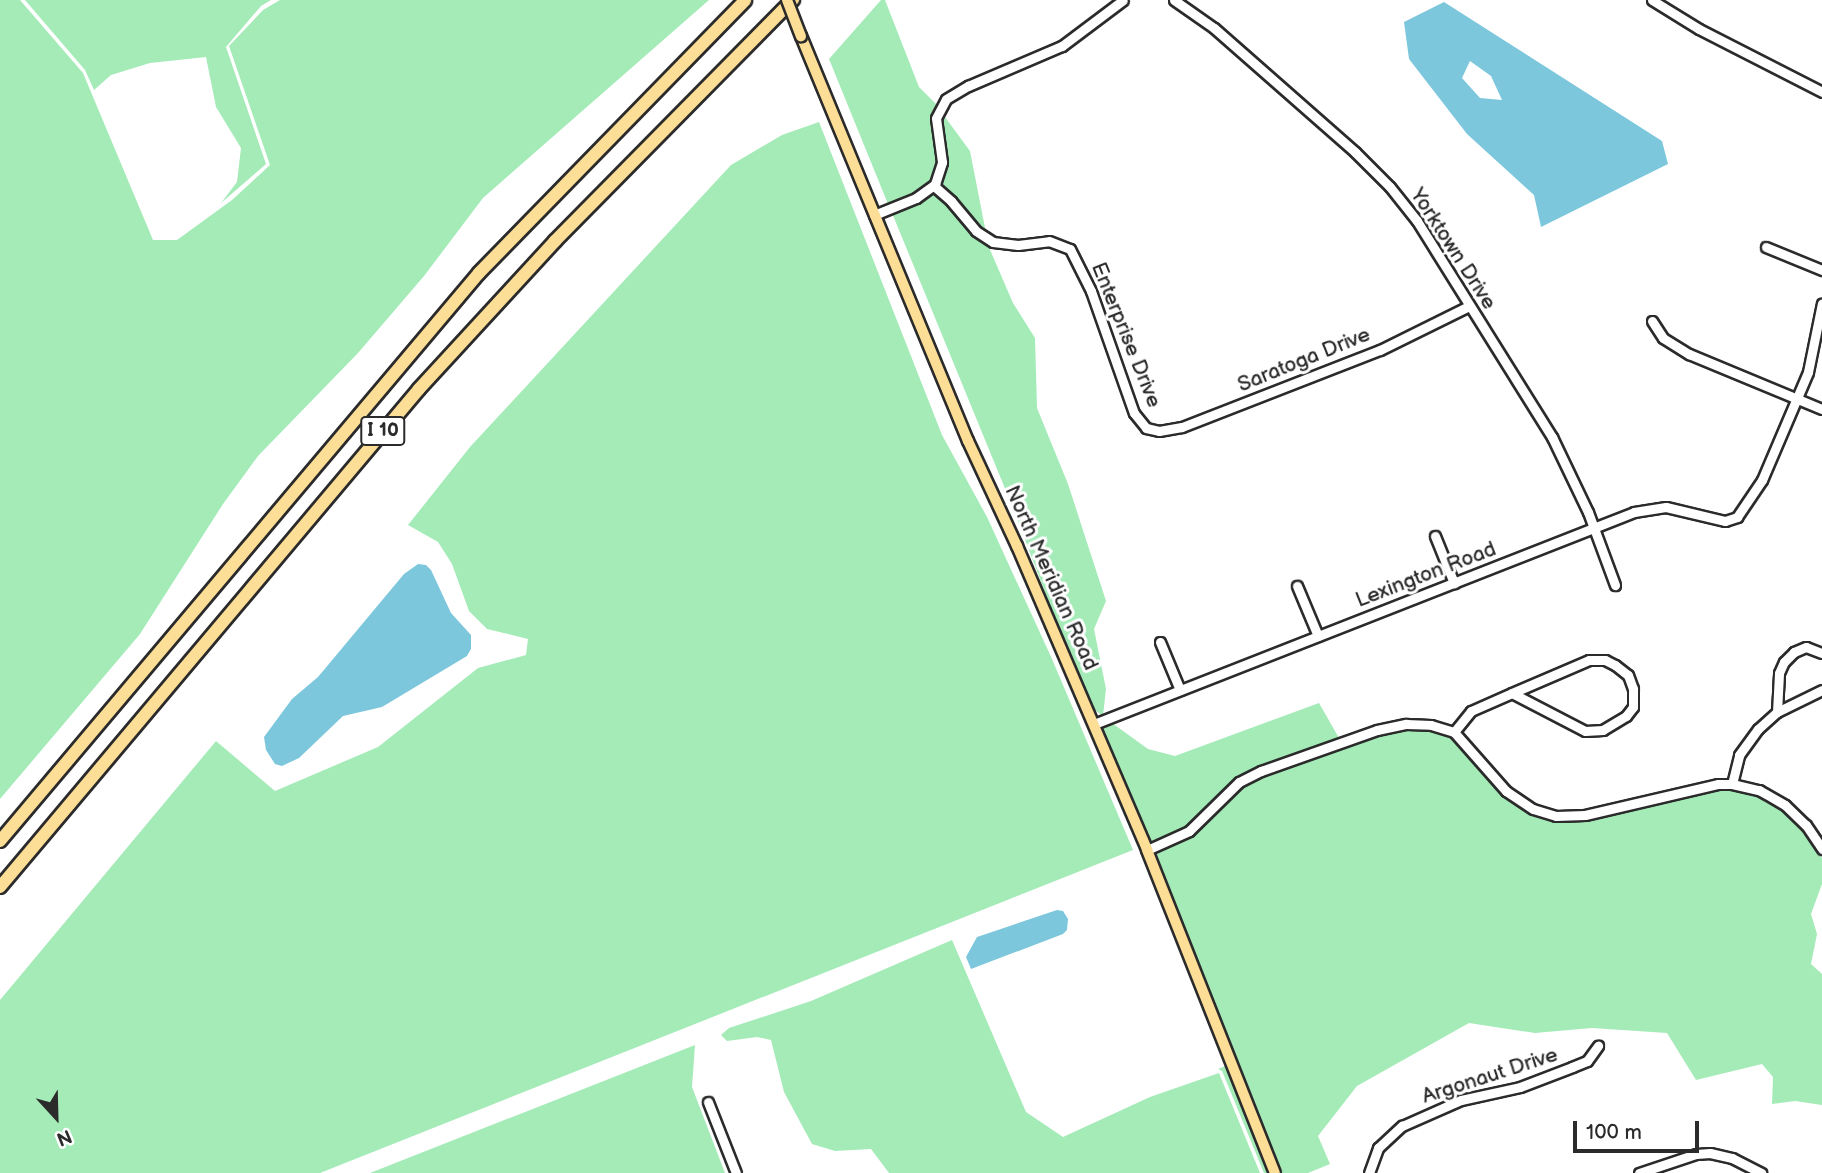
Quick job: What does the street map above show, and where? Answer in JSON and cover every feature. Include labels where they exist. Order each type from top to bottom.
[{"type":"highway","name":"I 10","points":[[0,841],[479,273],[745,0]]},
{"type":"highway","name":"I 10","points":[[0,887],[419,389],[555,241],[793,0]]},
{"type":"main road","name":"North Meridian Road","points":[[787,0],[968,441],[1147,850],[1275,1173]]},
{"type":"street","points":[[874,215],[916,198],[934,186],[942,162],[936,118],[946,99],[968,86],[1062,46],[1123,0]]},
{"type":"street","name":"Yorktown Drive","points":[[1174,0],[1214,28],[1376,171],[1429,239],[1552,437],[1593,527],[1615,585]]},
{"type":"street","points":[[1652,0],[1699,29],[1822,92]]},
{"type":"street","name":"Enterprise Drive","points":[[934,186],[951,201],[976,231],[993,242],[1018,245],[1049,241],[1070,249],[1091,291],[1134,413],[1146,428]]},
{"type":"street","points":[[1766,247],[1822,270]]},
{"type":"street","name":"Lexington Road","points":[[1094,724],[1634,512],[1665,507],[1725,521],[1732,519],[1743,511],[1760,483],[1797,398],[1814,352],[1822,303]]},
{"type":"street","name":"Saratoga Drive","points":[[1146,428],[1159,431],[1182,427],[1380,349],[1469,306]]},
{"type":"street","points":[[1652,321],[1662,338],[1689,354],[1822,409]]},
{"type":"street","points":[[1435,536],[1454,583]]},
{"type":"street","points":[[1297,586],[1318,636]]},
{"type":"street","points":[[1160,642],[1180,690]]},
{"type":"street","points":[[1777,712],[1779,673],[1784,662],[1794,652],[1807,647],[1822,653]]},
{"type":"street","points":[[1454,732],[1471,711],[1512,693],[1589,660],[1605,660],[1628,675],[1634,699],[1633,707],[1618,722],[1603,730],[1586,731],[1512,693]]},
{"type":"street","points":[[1732,784],[1734,767],[1749,739],[1777,712],[1822,690]]},
{"type":"street","points":[[1147,850],[1189,831],[1239,782],[1261,771],[1377,730],[1406,724],[1431,725],[1454,732],[1486,764],[1506,791],[1532,809],[1556,816],[1585,815],[1718,784],[1732,784],[1759,790],[1786,805],[1819,836],[1822,849]]},
{"type":"street","name":"Argonaut Drive","points":[[1369,1173],[1378,1148],[1402,1126],[1461,1100],[1520,1087],[1587,1061],[1598,1045]]},
{"type":"street","points":[[708,1102],[736,1173]]},
{"type":"street","points":[[1639,1173],[1685,1157],[1710,1153],[1738,1161],[1760,1173]]},
{"type":"green space","points":[[0,0],[20,0],[83,73],[153,240],[177,240],[232,200],[270,165],[229,46],[263,10],[280,0],[709,0],[483,198],[424,276],[358,353],[258,456],[223,504],[140,634],[0,799]]},
{"type":"green space","points":[[25,0],[271,0],[261,6],[226,47],[266,164],[221,203],[237,182],[241,148],[216,107],[206,57],[150,63],[111,75],[94,90],[85,70]]},
{"type":"green space","points":[[881,0],[885,0],[919,87],[936,104],[931,125],[938,161],[934,177],[927,186],[888,204],[829,59]]},
{"type":"green space","points":[[942,113],[970,151],[986,233],[940,186],[946,162],[940,132]]},
{"type":"green space","points":[[819,122],[942,435],[987,517],[1052,659],[1133,850],[320,1173],[0,1173],[0,1000],[216,741],[275,791],[378,747],[478,668],[526,655],[528,639],[487,629],[469,611],[452,564],[438,542],[408,525],[470,447],[731,165],[782,135]]},
{"type":"green space","points":[[934,192],[988,245],[1013,303],[1035,338],[1037,408],[1068,484],[1106,601],[1094,629],[1106,689],[1103,716],[1092,708],[1075,671],[1013,508],[892,213]]},
{"type":"green space","points":[[1319,703],[1339,738],[1236,778],[1186,827],[1149,844],[1100,727],[1112,723],[1148,749],[1175,756]]},
{"type":"green space","points":[[1407,729],[1430,730],[1452,736],[1503,794],[1532,814],[1556,821],[1608,816],[1718,788],[1745,791],[1783,809],[1803,829],[1822,858],[1822,884],[1811,914],[1817,934],[1811,964],[1822,974],[1822,1105],[1795,1101],[1772,1104],[1773,1077],[1762,1064],[1696,1080],[1667,1033],[1592,1028],[1535,1033],[1469,1023],[1357,1086],[1318,1136],[1330,1164],[1308,1173],[1280,1173],[1152,853],[1189,838],[1242,786],[1379,735]]},
{"type":"green space","points":[[952,940],[1026,1112],[1063,1137],[1150,1097],[1219,1073],[1260,1173],[889,1173],[871,1149],[835,1151],[812,1144],[784,1092],[771,1040],[757,1037],[727,1041],[721,1035],[729,1028],[811,1001]]},
{"type":"green space","points":[[695,1045],[692,1087],[725,1173],[370,1173]]},
{"type":"green space","points":[[1228,1065],[1271,1173],[1264,1173],[1222,1071],[1218,1069]]},
{"type":"water","points":[[1444,2],[1662,141],[1668,164],[1541,227],[1534,195],[1467,134],[1409,59],[1404,22]],"holes":[[[1470,61],[1491,76],[1502,100],[1480,98],[1462,78]]]},
{"type":"water","points":[[418,564],[426,565],[431,570],[451,613],[471,635],[471,649],[467,656],[382,707],[343,716],[299,758],[282,766],[275,764],[266,750],[264,737],[292,699],[318,677],[404,574]]},
{"type":"water","points":[[1057,910],[1063,911],[1068,919],[1067,930],[1063,934],[971,969],[966,957],[977,937]]}]
